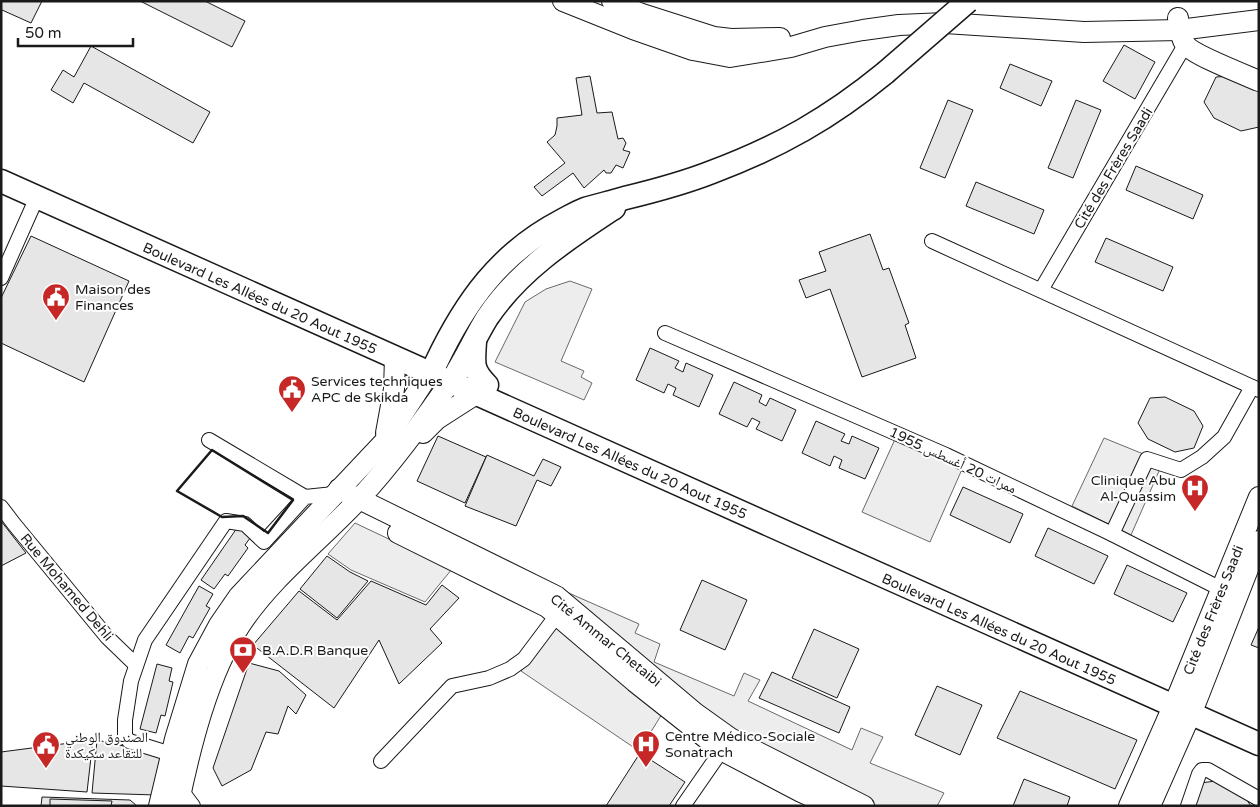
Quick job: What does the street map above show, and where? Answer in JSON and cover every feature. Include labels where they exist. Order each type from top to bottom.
[{"type":"main road","points":[[563,1],[633,29],[693,50],[730,57],[791,47],[825,37],[899,25],[945,23],[1048,29],[1085,24],[1181,31],[1259,20]]},
{"type":"main road","points":[[612,1],[639,13],[714,37],[731,39],[825,37]]},
{"type":"main road","points":[[159,806],[171,754],[198,664],[219,625],[239,596],[385,441],[453,328],[489,278],[507,257],[528,241],[584,209],[711,173],[779,144],[837,110],[968,1]]},
{"type":"main road","points":[[1181,31],[1259,7]]},
{"type":"main road","points":[[1181,31],[1202,56],[1259,81]]},
{"type":"main road","name":"Boulevard Les Allées du 20 Aout 1955","points":[[1,168],[481,390],[1184,704],[1259,744]]},
{"type":"main road","name":"Boulevard Les Allées du 20 Aout 1955","points":[[1,181],[431,367]]},
{"type":"main road","points":[[385,441],[394,388],[431,367],[476,337],[488,317],[508,291],[531,268],[562,242],[629,197]]},
{"type":"main road","points":[[184,800],[188,759],[208,693],[241,625],[268,590],[354,504],[392,462],[437,419],[481,390],[474,363],[476,337]]},
{"type":"main road","points":[[392,462],[431,367]]},
{"type":"main road","name":"Cité Ammar Chetaibi","points":[[334,494],[463,558],[556,596],[695,713],[726,744],[864,806]]},
{"type":"main road","name":"Cité des Frères Saadi","points":[[1184,704],[1229,593],[1259,498]]},
{"type":"main road","name":"Cité des Frères Saadi","points":[[1229,593],[1259,542]]},
{"type":"main road","name":"Cité Ammar Chetaibi","points":[[463,558],[546,607],[635,682],[726,744],[799,799],[832,806]]},
{"type":"main road","points":[[1129,806],[1184,704]]},
{"type":"main road","points":[[1150,806],[1184,704]]},
{"type":"main road","name":"Boulevard Les Allées du 20 Aout 1955","points":[[1184,704],[1259,730]]},
{"type":"street","name":"Cité des Frères Saadi","points":[[1040,290],[1181,31]]},
{"type":"street","points":[[1,278],[38,198]]},
{"type":"street","points":[[932,241],[1255,388],[1224,437],[1202,457],[1181,470],[1147,459],[1112,534]]},
{"type":"street","name":"ممرات 20 أغسطس 1955","points":[[665,333],[946,455],[1112,534],[1229,593]]},
{"type":"street","points":[[208,440],[305,497],[334,494]]},
{"type":"street","points":[[171,754],[129,741],[125,736],[125,720],[130,690],[145,640],[226,521],[246,524],[264,542],[305,497]]},
{"type":"street","name":"Rue Mohamed Dehli","points":[[1,507],[107,637],[136,665]]},
{"type":"street","name":"Cité Ammar Chetaibi","points":[[381,761],[452,686],[489,678],[510,669],[524,659],[557,615]]},
{"type":"street","points":[[683,806],[726,744]]},
{"type":"street","points":[[1188,806],[1202,770],[1208,770],[1259,799]]},
{"type":"shaded area","points":[[570,281],[592,289],[561,361],[584,371],[581,377],[592,383],[584,400],[495,362],[525,302],[546,289]]},
{"type":"shaded area","points":[[896,437],[963,467],[930,542],[862,512]]},
{"type":"shaded area","points":[[1104,438],[1163,462],[1131,535],[1072,506]]},
{"type":"shaded area","points":[[355,523],[452,569],[425,602],[351,570],[328,554]]},
{"type":"shaded area","points":[[562,590],[639,624],[635,633],[660,644],[654,662],[734,696],[744,673],[760,680],[748,701],[852,750],[861,728],[883,737],[870,763],[944,793],[937,806],[873,806],[733,735]]},
{"type":"shaded area","points":[[555,624],[662,714],[639,751],[521,671]]},
{"type":"building","points":[[1,1],[42,1],[31,23],[2,10],[1,12]]},
{"type":"building","points":[[140,1],[205,1],[245,21],[232,47]]},
{"type":"building","points":[[1124,45],[1155,62],[1135,99],[1103,81]]},
{"type":"building","points":[[91,46],[210,112],[193,143],[84,83],[73,103],[51,90],[63,70],[74,77]]},
{"type":"building","points":[[1010,64],[1052,81],[1041,106],[1000,88]]},
{"type":"building","points":[[590,76],[597,113],[612,112],[618,139],[623,138],[626,143],[623,150],[630,152],[623,168],[616,165],[611,173],[606,173],[604,170],[584,188],[573,173],[542,196],[534,187],[565,163],[547,142],[555,135],[557,118],[582,115],[576,78]]},
{"type":"building","points":[[1231,76],[1259,89],[1259,127],[1241,131],[1214,118],[1204,102],[1216,77]]},
{"type":"building","points":[[948,100],[973,110],[945,178],[920,168]]},
{"type":"building","points":[[1076,100],[1101,110],[1073,178],[1048,168]]},
{"type":"building","points":[[1136,166],[1203,195],[1193,219],[1126,190]]},
{"type":"building","points":[[976,182],[1044,210],[1034,234],[966,206]]},
{"type":"building","points":[[870,234],[883,270],[889,268],[909,323],[905,325],[916,358],[862,377],[830,289],[806,298],[799,280],[826,271],[819,252]]},
{"type":"building","name":"Maison des Finances","points":[[31,236],[129,281],[84,382],[1,343],[1,298]]},
{"type":"building","points":[[1106,238],[1173,267],[1163,291],[1095,262]]},
{"type":"building","points":[[650,348],[679,361],[675,368],[683,372],[686,363],[713,375],[699,407],[673,395],[676,388],[668,384],[664,393],[636,380]]},
{"type":"building","points":[[734,382],[762,395],[759,402],[766,406],[770,398],[796,410],[782,441],[756,429],[760,422],[752,418],[747,427],[719,414]]},
{"type":"building","points":[[1165,397],[1194,411],[1203,426],[1194,448],[1175,452],[1148,439],[1138,423],[1150,398]]},
{"type":"building","points":[[816,421],[845,434],[841,441],[849,444],[852,436],[879,448],[865,479],[839,468],[842,460],[834,456],[830,466],[802,453]]},
{"type":"building","points":[[438,436],[486,457],[465,503],[417,481]]},
{"type":"building","points":[[487,455],[534,476],[543,459],[561,467],[551,486],[537,480],[516,526],[465,506]]},
{"type":"building","points":[[963,487],[1023,514],[1010,543],[950,515]]},
{"type":"building","points":[[1,521],[26,553],[1,566]]},
{"type":"building","points":[[239,525],[253,534],[245,545],[248,548],[228,576],[225,574],[214,589],[201,580]]},
{"type":"building","points":[[1048,528],[1108,556],[1094,584],[1035,556]]},
{"type":"building","points":[[327,556],[350,572],[368,581],[337,618],[300,589]]},
{"type":"building","points":[[1127,565],[1187,593],[1173,622],[1114,594]]},
{"type":"building","points":[[702,580],[747,600],[725,650],[680,630]]},
{"type":"building","points":[[371,581],[426,605],[442,585],[459,598],[430,629],[442,643],[399,684],[379,640],[334,708],[253,645],[299,591],[337,620]]},
{"type":"building","points":[[199,586],[213,594],[206,606],[210,608],[193,638],[189,636],[180,653],[166,645]]},
{"type":"building","points":[[1259,627],[1259,648],[1251,645]]},
{"type":"building","points":[[814,629],[859,649],[837,698],[792,678]]},
{"type":"building","points":[[249,663],[279,671],[306,695],[296,714],[288,706],[278,734],[266,732],[251,770],[222,786],[213,768]]},
{"type":"building","points":[[157,664],[172,668],[169,681],[173,682],[165,716],[161,715],[156,733],[140,729]]},
{"type":"building","points":[[772,672],[850,707],[839,733],[759,698]]},
{"type":"building","points":[[937,686],[982,705],[960,755],[915,735]]},
{"type":"building","points":[[1020,691],[1137,740],[1115,789],[997,738]]},
{"type":"building","name":"الصندوق الوطني للتقاعد سكيكدة","points":[[93,740],[87,792],[1,786],[1,752]]},
{"type":"building","points":[[97,740],[164,755],[156,795],[92,793]]},
{"type":"building","name":"Centre Médico-Sociale Sonatrach","points":[[640,753],[685,782],[669,806],[606,806]]},
{"type":"building","points":[[1024,779],[1070,797],[1067,806],[1013,806]]},
{"type":"building","points":[[1216,781],[1244,796],[1251,806],[1189,806],[1200,783]]},
{"type":"building","points":[[42,797],[130,800],[137,806],[41,806]]},
{"type":"building","points":[[50,799],[112,801],[111,806],[50,806]]},
{"type":"wall","points":[[212,450],[293,500],[268,533],[243,516],[222,517],[177,491],[212,450]]},
{"type":"place","name":"Maison des Finances","points":[[56,321]]},
{"type":"place","name":"Services techniques APC de Skikda","points":[[292,413]]},
{"type":"place","name":"Clinique Abu Al-Quassim","points":[[1195,512]]},
{"type":"place","name":"B.A.D.R Banque","points":[[243,674]]},
{"type":"place","name":"Centre Médico-Sociale Sonatrach","points":[[646,768]]},
{"type":"place","name":"الصندوق الوطني للتقاعد سكيكدة","points":[[46,769]]}]
